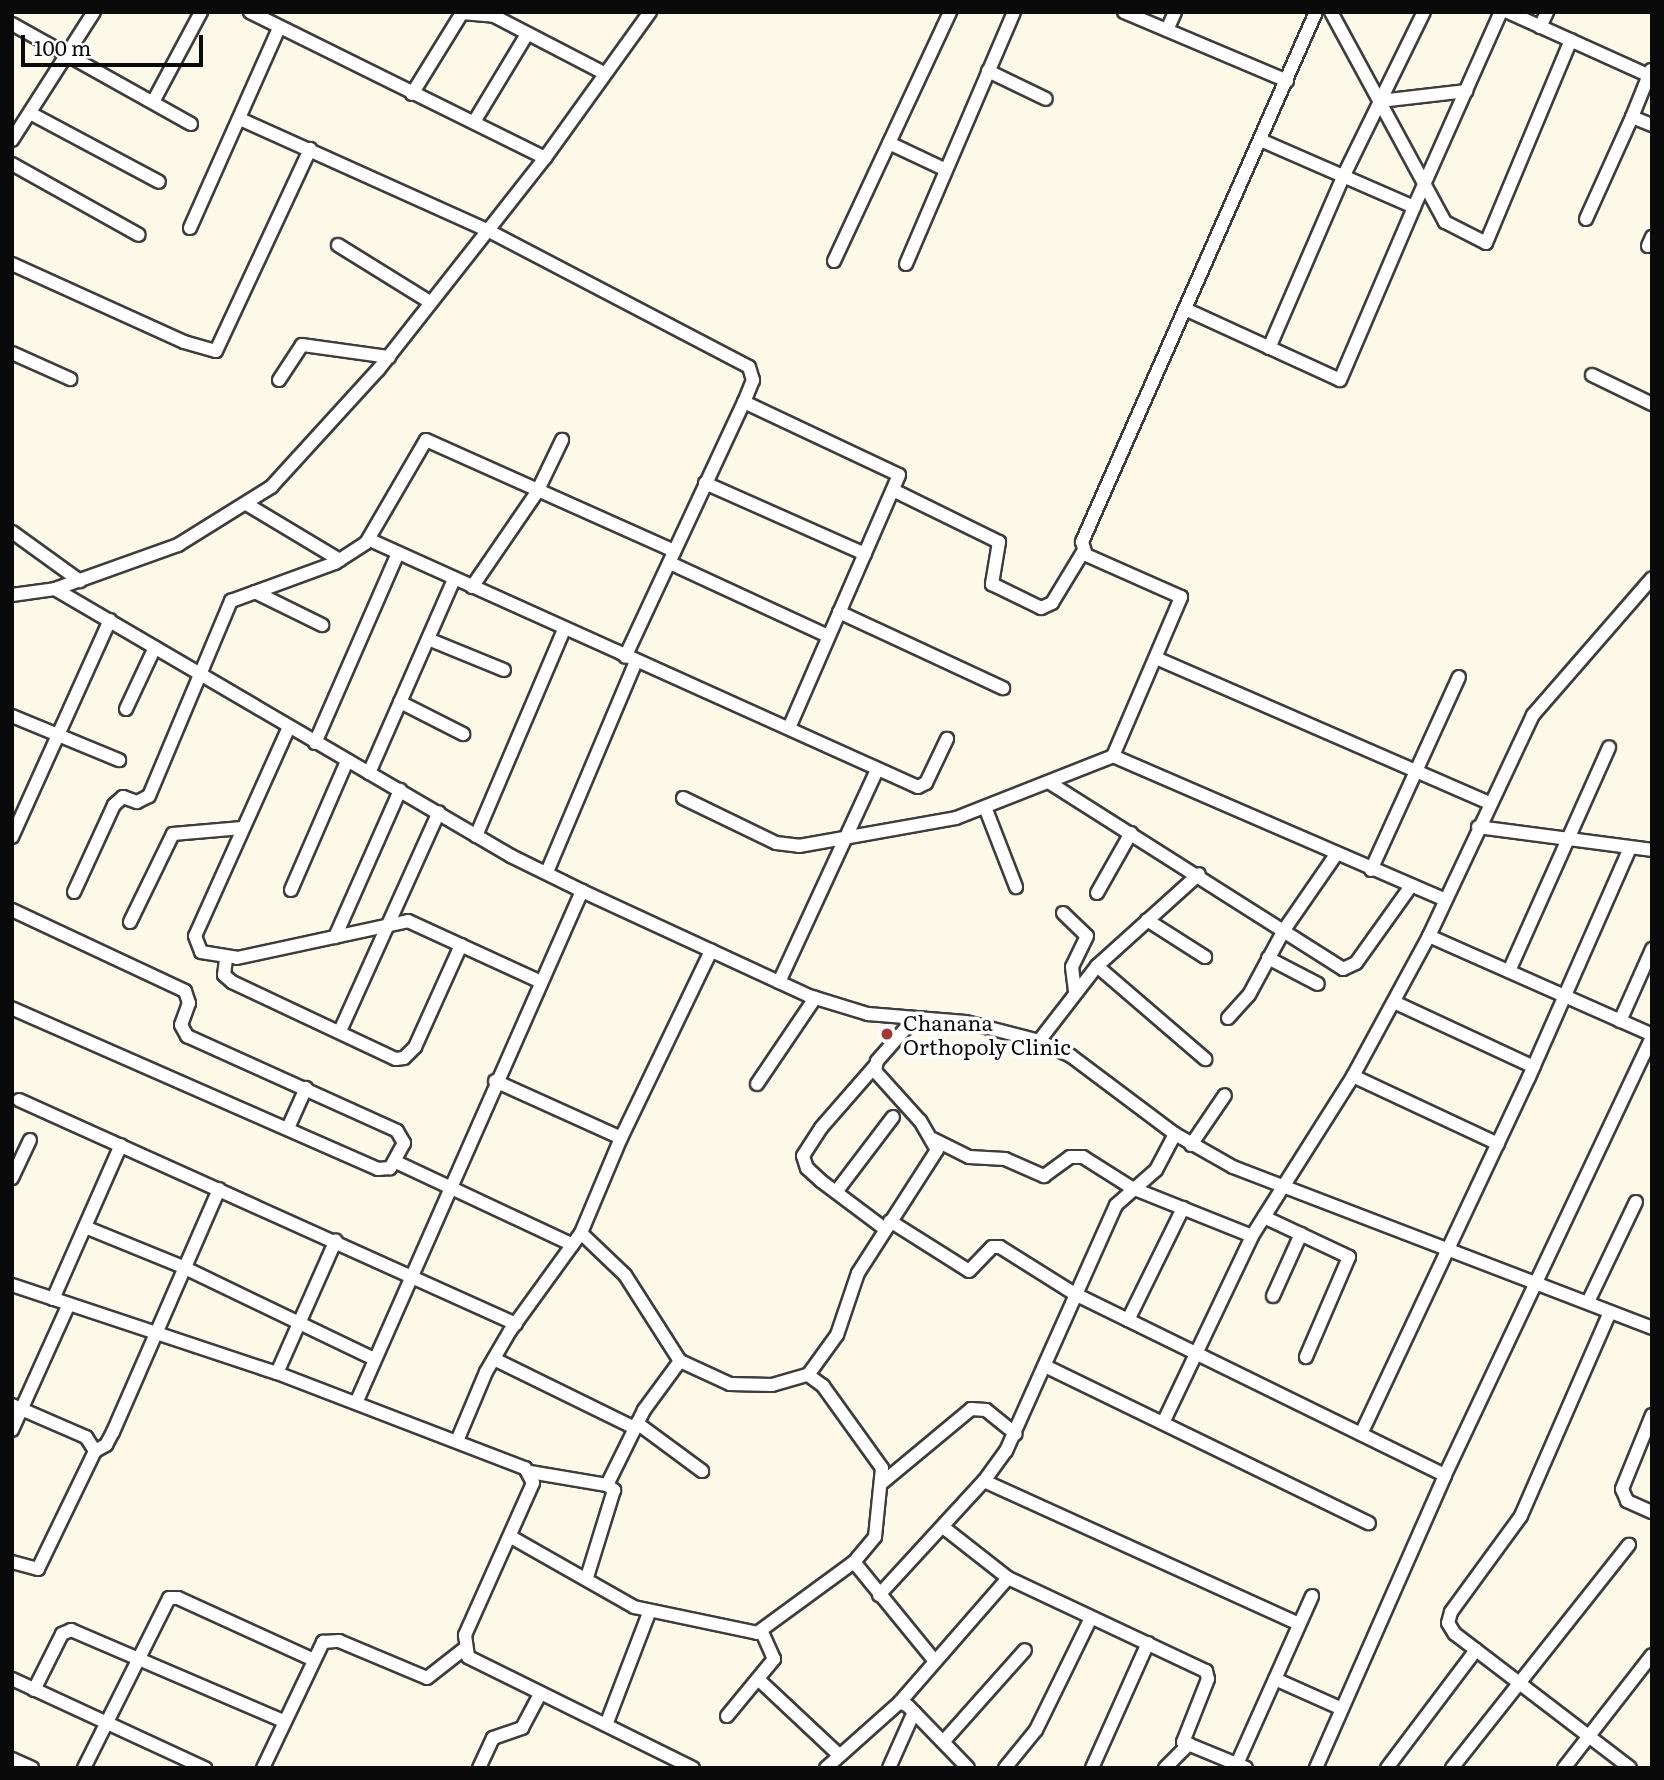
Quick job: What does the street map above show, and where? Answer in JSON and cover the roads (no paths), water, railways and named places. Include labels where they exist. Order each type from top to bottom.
[{"type":"street","points":[[12,140],[94,12]]},
{"type":"street","points":[[153,102],[201,12]]},
{"type":"street","points":[[250,12],[267,16],[279,28],[545,158]]},
{"type":"street","points":[[12,594],[55,589],[178,545],[248,505],[338,420],[545,158],[650,12]]},
{"type":"street","points":[[834,261],[950,12]]},
{"type":"street","points":[[1167,30],[1175,12]]},
{"type":"street","points":[[895,491],[999,542],[992,584],[1041,608],[1052,603],[1083,552],[1099,500],[1316,12]]},
{"type":"street","points":[[1331,12],[1445,222],[1486,243],[1571,40]]},
{"type":"street","points":[[1269,348],[1343,177],[1424,12]]},
{"type":"street","points":[[1185,309],[1340,380],[1501,12]]},
{"type":"street","points":[[1508,12],[1651,74],[1586,219]]},
{"type":"street","points":[[1540,27],[1547,12]]},
{"type":"street","points":[[412,94],[458,14],[484,13],[604,73]]},
{"type":"street","points":[[906,264],[988,71],[1009,14]]},
{"type":"street","points":[[1132,14],[1287,81]]},
{"type":"street","points":[[12,24],[66,57],[191,124]]},
{"type":"street","points":[[190,228],[279,28]]},
{"type":"street","points":[[474,122],[527,34]]},
{"type":"street","points":[[988,71],[1046,99]]},
{"type":"street","points":[[1380,101],[1466,91]]},
{"type":"street","points":[[30,113],[159,182]]},
{"type":"street","points":[[1632,117],[1652,125]]},
{"type":"street","points":[[240,119],[489,231],[744,364],[753,380],[672,557],[547,873]]},
{"type":"street","points":[[1261,140],[1414,208]]},
{"type":"street","points":[[889,143],[946,170]]},
{"type":"street","points":[[12,264],[213,352],[219,348],[310,149]]},
{"type":"street","points":[[12,164],[139,235]]},
{"type":"street","points":[[338,245],[430,302]]},
{"type":"street","points":[[279,380],[302,345],[389,357]]},
{"type":"street","points":[[12,353],[70,379]]},
{"type":"street","points":[[1591,375],[1652,404]]},
{"type":"street","points":[[744,402],[897,472],[895,491],[789,728]]},
{"type":"street","points":[[74,892],[118,800],[142,802],[149,796],[231,601],[341,560],[370,540],[427,440],[672,557],[828,636]]},
{"type":"street","points":[[472,587],[537,492],[562,440]]},
{"type":"street","points":[[705,483],[865,554]]},
{"type":"street","points":[[248,505],[341,560]]},
{"type":"street","points":[[12,532],[80,581]]},
{"type":"street","points":[[370,540],[877,770],[924,786],[947,739]]},
{"type":"street","points":[[683,798],[776,843],[799,846],[938,823],[1050,783],[1113,756],[1158,659],[1181,597],[1083,552]]},
{"type":"street","points":[[315,743],[398,553]]},
{"type":"street","points":[[1163,1423],[1252,1236],[1353,1076],[1429,936],[1489,803],[1533,715],[1652,578]]},
{"type":"street","points":[[369,773],[454,579]]},
{"type":"street","points":[[55,589],[476,836],[582,891],[711,951],[815,998],[868,1014],[986,1026],[1039,1041],[1071,1056],[1191,1145],[1281,1187],[1652,1328]]},
{"type":"street","points":[[256,592],[322,625]]},
{"type":"street","points":[[839,612],[1003,688]]},
{"type":"street","points":[[12,837],[110,621]]},
{"type":"street","points":[[476,836],[564,630]]},
{"type":"street","points":[[428,639],[504,670]]},
{"type":"street","points":[[126,709],[155,647]]},
{"type":"street","points":[[1158,659],[1489,803]]},
{"type":"street","points":[[1371,870],[1459,677]]},
{"type":"street","points":[[400,702],[463,734]]},
{"type":"street","points":[[12,716],[60,733],[119,760]]},
{"type":"street","points":[[289,727],[195,936],[201,952],[226,959],[408,921],[539,981]]},
{"type":"street","points":[[1509,971],[1609,747]]},
{"type":"street","points":[[1113,756],[1335,856],[1444,899]]},
{"type":"street","points":[[291,890],[347,761]]},
{"type":"street","points":[[779,982],[877,770]]},
{"type":"street","points":[[1050,783],[1199,874],[1347,970],[1411,886]]},
{"type":"street","points":[[335,937],[400,790]]},
{"type":"street","points":[[985,807],[1016,887]]},
{"type":"street","points":[[340,1031],[439,812]]},
{"type":"street","points":[[130,922],[173,834],[242,828]]},
{"type":"street","points":[[1478,828],[1652,850]]},
{"type":"street","points":[[1097,893],[1131,833]]},
{"type":"street","points":[[1361,1434],[1446,1248],[1534,1067],[1630,848]]},
{"type":"street","points":[[1228,1018],[1249,995],[1284,930],[1335,856]]},
{"type":"street","points":[[1039,1041],[1075,991],[1097,966],[1199,874]]},
{"type":"street","points":[[356,1403],[539,981],[582,891]]},
{"type":"street","points":[[12,910],[185,991],[190,998],[181,1025],[183,1033],[402,1135],[396,1162],[390,1168],[378,1169],[13,1011]]},
{"type":"street","points":[[1063,913],[1087,936],[1072,967],[1075,991]]},
{"type":"street","points":[[1147,920],[1205,957]]},
{"type":"street","points":[[1316,1768],[1445,1475],[1652,1036],[1429,936]]},
{"type":"street","points":[[226,959],[226,979],[396,1059],[411,1054],[461,945]]},
{"type":"street","points":[[1620,1021],[1652,949]]},
{"type":"street","points":[[457,1441],[494,1359],[581,1233],[621,1138],[711,951]]},
{"type":"street","points":[[1268,958],[1318,984]]},
{"type":"street","points":[[1097,966],[1205,1059]]},
{"type":"street","points":[[757,1084],[815,998]]},
{"type":"street","points":[[1394,1002],[1534,1067]]},
{"type":"street","points":[[914,1019],[804,1151],[807,1168],[836,1192],[963,1269],[973,1268],[996,1245],[1075,1294],[1445,1475]]},
{"type":"street","points":[[875,1066],[933,1139],[969,1157],[1005,1158],[1044,1176],[1070,1157],[1083,1157],[1132,1188],[1252,1236]]},
{"type":"street","points":[[1353,1076],[1498,1144]]},
{"type":"street","points":[[495,1081],[621,1138]]},
{"type":"street","points":[[288,1128],[306,1088]]},
{"type":"street","points":[[1191,1145],[1226,1096]]},
{"type":"street","points":[[19,1100],[413,1274],[516,1324]]},
{"type":"street","points":[[836,1192],[893,1117]]},
{"type":"street","points":[[879,1595],[984,1482],[1016,1434],[1116,1205],[1132,1188],[1156,1170],[1175,1134]]},
{"type":"street","points":[[581,1233],[625,1275],[660,1336],[681,1361],[730,1384],[772,1385],[808,1375],[832,1346],[858,1273],[935,1155],[933,1139]]},
{"type":"street","points":[[12,1178],[30,1140]]},
{"type":"street","points":[[53,1299],[121,1145]]},
{"type":"street","points":[[396,1162],[451,1184],[573,1245]]},
{"type":"street","points":[[12,1562],[38,1569],[95,1451],[106,1445],[113,1432],[219,1189]]},
{"type":"street","points":[[1588,1302],[1636,1202]]},
{"type":"street","points":[[1128,1320],[1183,1208]]},
{"type":"street","points":[[1264,1217],[1345,1254],[1349,1261],[1306,1357]]},
{"type":"street","points":[[85,1227],[183,1267],[374,1359]]},
{"type":"street","points":[[1273,1296],[1301,1234]]},
{"type":"street","points":[[277,1373],[336,1240]]},
{"type":"street","points":[[12,1285],[277,1373],[457,1441],[530,1472],[607,1485],[614,1494],[587,1577]]},
{"type":"street","points":[[12,1430],[17,1407],[69,1304]]},
{"type":"street","points":[[1610,1312],[1521,1516],[1448,1618],[1449,1629],[1630,1768]]},
{"type":"street","points":[[494,1359],[636,1425],[702,1471]]},
{"type":"street","points":[[607,1485],[654,1392],[681,1361]]},
{"type":"street","points":[[1045,1366],[1369,1523]]},
{"type":"street","points":[[510,1537],[649,1613],[762,1632],[854,1562],[875,1537],[882,1483],[878,1460],[823,1386],[808,1375]]},
{"type":"street","points":[[17,1407],[86,1437],[95,1451]]},
{"type":"street","points":[[882,1483],[971,1409],[986,1410],[1016,1434]]},
{"type":"street","points":[[1652,1415],[1622,1489],[1627,1501],[1652,1512]]},
{"type":"street","points":[[263,1768],[312,1659],[323,1642],[330,1639],[427,1678],[464,1649],[466,1635],[533,1483],[530,1472]]},
{"type":"street","points":[[984,1482],[1300,1624]]},
{"type":"street","points":[[943,1527],[1008,1578],[1090,1620],[1148,1643],[1209,1674],[1183,1742],[1242,1766],[1275,1679],[1312,1596]]},
{"type":"street","points":[[1452,1768],[1629,1545]]},
{"type":"street","points":[[854,1562],[933,1659]]},
{"type":"street","points":[[826,1768],[900,1702],[933,1659],[1008,1578]]},
{"type":"street","points":[[85,1768],[165,1601],[173,1597],[312,1659]]},
{"type":"street","points":[[606,1726],[649,1613]]},
{"type":"street","points":[[1005,1768],[1036,1730],[1090,1620]]},
{"type":"street","points":[[34,1690],[66,1631],[86,1634],[283,1721]]},
{"type":"street","points":[[727,1716],[775,1654],[762,1632]]},
{"type":"street","points":[[1092,1768],[1148,1643]]},
{"type":"street","points":[[464,1649],[475,1663],[606,1726],[668,1762],[692,1768]]},
{"type":"street","points":[[943,1742],[1024,1650]]},
{"type":"street","points":[[1387,1768],[1476,1650]]},
{"type":"street","points":[[1564,1768],[1652,1655]]},
{"type":"street","points":[[12,1679],[205,1768]]},
{"type":"street","points":[[758,1679],[839,1755]]},
{"type":"street","points":[[1275,1679],[1342,1709]]},
{"type":"street","points":[[479,1768],[493,1738],[522,1728],[540,1696]]},
{"type":"street","points":[[900,1702],[914,1712],[968,1768]]},
{"type":"street","points":[[889,1768],[914,1712]]},
{"type":"street","points":[[1165,1768],[1189,1744]]},
{"type":"street","points":[[12,1759],[32,1768]]},
{"type":"place","name":"Chanana Orthopoly Clinic","points":[[887,1034]]}]
